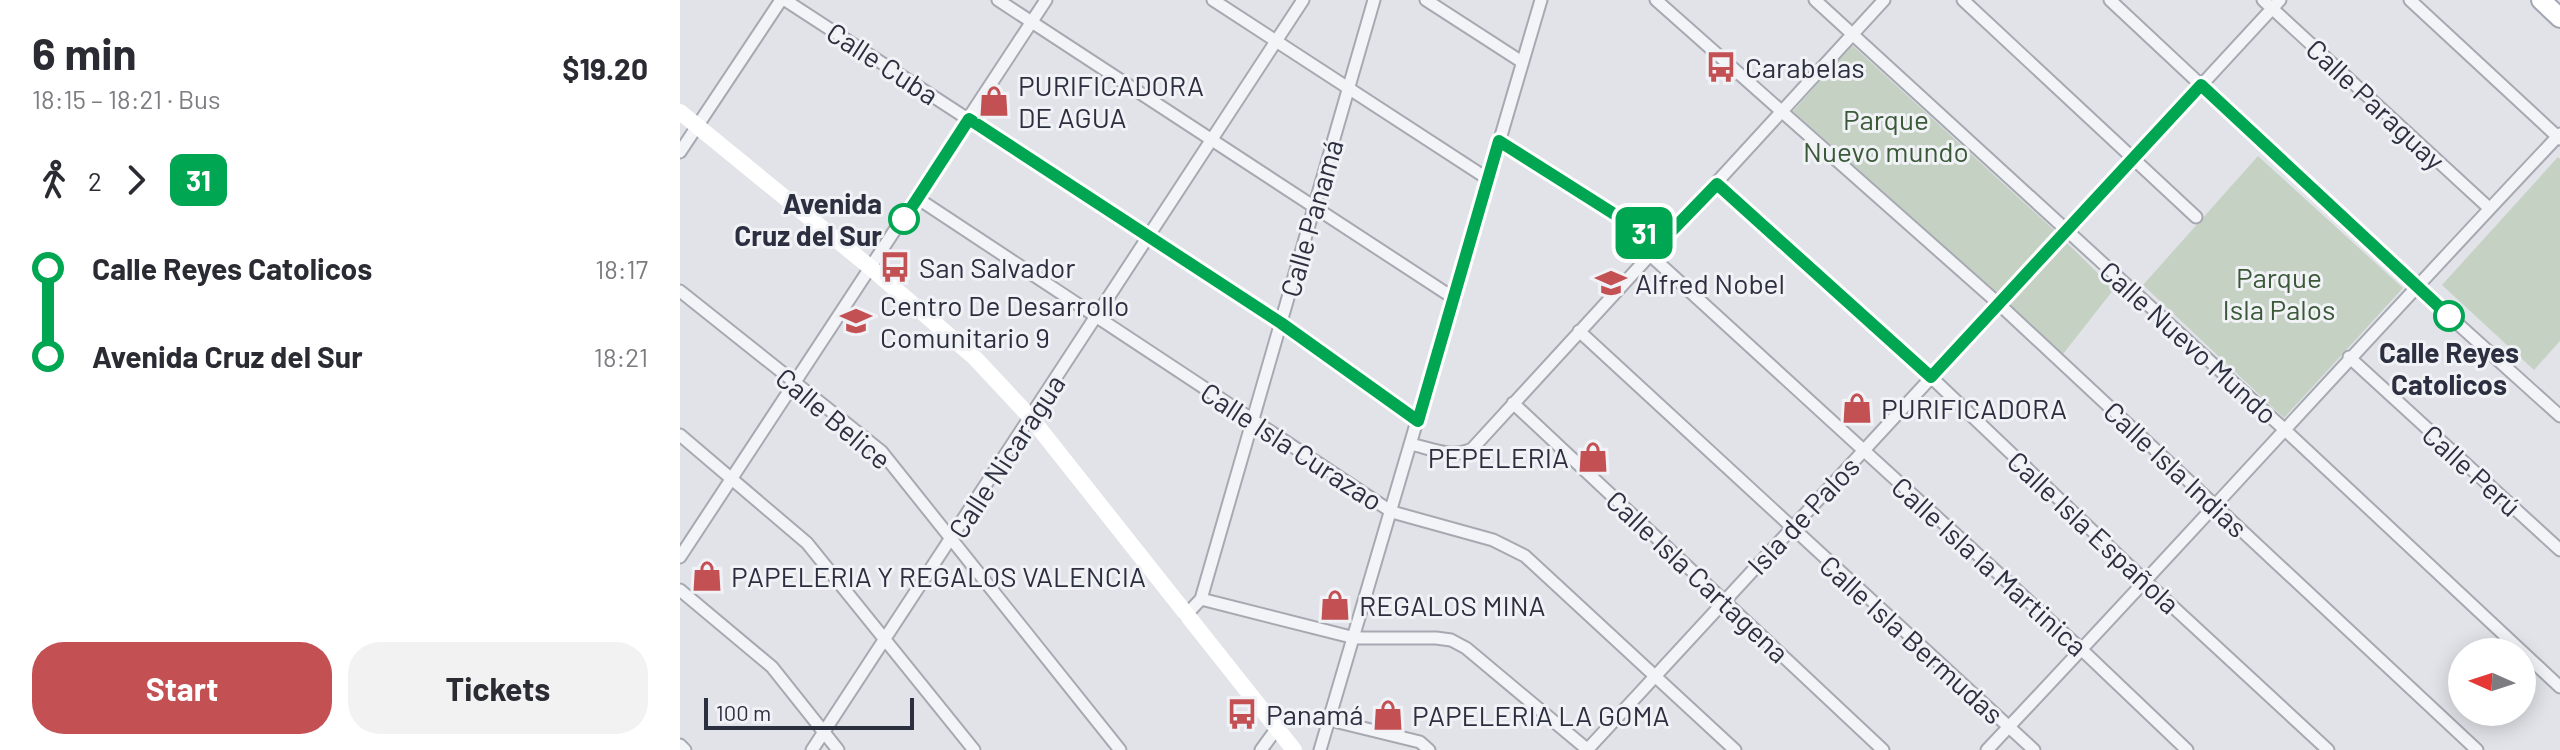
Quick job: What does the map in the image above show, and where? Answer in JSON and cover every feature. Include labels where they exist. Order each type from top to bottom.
[{"type":"main road","points":[[2541,0],[2560,18]]},
{"type":"main road","points":[[680,112],[871,268],[975,358],[1031,418],[1294,750]]},
{"type":"street","name":"Calle Cuba","points":[[783,0],[1281,323],[1418,421]]},
{"type":"street","points":[[680,152],[783,0]]},
{"type":"street","points":[[998,0],[1455,299]]},
{"type":"street","points":[[680,557],[1046,0]]},
{"type":"street","points":[[1213,0],[1488,179]]},
{"type":"street","name":"Calle Nicaragua","points":[[812,750],[1303,0]]},
{"type":"street","name":"Calle Panamá","points":[[1186,615],[1201,599],[1374,0]]},
{"type":"street","points":[[1426,0],[1522,62]]},
{"type":"street","points":[[1320,750],[1541,0]]},
{"type":"street","name":"Calle Isla Indias","points":[[1656,0],[1999,304],[2477,750]]},
{"type":"street","name":"Calle Nuevo Mundo","points":[[1815,0],[2285,430],[2560,687]]},
{"type":"street","points":[[1411,444],[1450,454],[1472,449],[1884,0]]},
{"type":"street","points":[[1963,0],[2196,217]]},
{"type":"street","points":[[2110,0],[2560,416]]},
{"type":"street","points":[[1987,750],[2349,357],[2559,137],[2410,0]]},
{"type":"street","name":"Isla de Palos","points":[[1588,750],[2201,85],[2271,3]]},
{"type":"street","name":"Calle Paraguay","points":[[2271,3],[2489,208]]},
{"type":"street","name":"Calle Isla Española","points":[[1717,184],[1931,377],[2328,750]]},
{"type":"street","name":"Calle Isla Curazao","points":[[917,198],[1392,512],[1493,540],[1525,556],[1735,750]]},
{"type":"street","name":"Calle Isla la Martinica","points":[[1649,254],[2081,649],[2187,750]]},
{"type":"street","name":"Calle Belice","points":[[680,291],[881,451],[1120,750]]},
{"type":"street","name":"Calle Isla Bermudas","points":[[1579,331],[2034,750]]},
{"type":"street","name":"Calle Perú","points":[[2349,357],[2560,550]]},
{"type":"street","name":"Calle Isla Cartagena","points":[[1513,403],[1883,750]]},
{"type":"street","points":[[680,435],[807,543],[974,750]]},
{"type":"street","points":[[680,590],[772,667],[838,750]]},
{"type":"street","points":[[1201,599],[1355,638],[1436,638],[1459,643],[1588,750]]},
{"type":"street","points":[[1330,720],[1420,742],[1429,750]]},
{"type":"street","points":[[1261,750],[1277,728]]},
{"type":"street","points":[[680,745],[685,750]]},
{"type":"lane","points":[[1499,141],[1660,243]]},
{"type":"green space","name":"Parque Nuevo mundo","points":[[1852,45],[2054,230],[1997,293],[1793,111]]},
{"type":"green space","name":"Parque Isla Palos","points":[[2258,156],[2403,288],[2284,418],[2143,285]]},
{"type":"green space","points":[[2558,157],[2560,341],[2534,370],[2442,285]]},
{"type":"green space","points":[[2067,243],[2114,289],[2063,354],[2010,305]]},
{"type":"bus line","name":"31","points":[[904,219],[969,119],[1281,323],[1418,421],[1499,141],[1660,243],[1717,184],[1931,377],[2201,85],[2449,316]]},
{"type":"place","name":"Carabelas","points":[[1721,67]]},
{"type":"place","name":"PURIFICADORA DE AGUA","points":[[994,101]]},
{"type":"place","name":"Avenida Cruz del Sur","points":[[904,219]]},
{"type":"place","name":"San Salvador","points":[[895,267]]},
{"type":"place","name":"Alfred Nobel","points":[[1611,283]]},
{"type":"place","name":"Calle Reyes Catolicos","points":[[2449,316]]},
{"type":"place","name":"Centro De Desarrollo Comunitario 9","points":[[856,321]]},
{"type":"place","name":"PURIFICADORA","points":[[1857,408]]},
{"type":"place","name":"PEPELERIA","points":[[1593,457]]},
{"type":"place","name":"PAPELERIA Y REGALOS VALENCIA","points":[[707,576]]},
{"type":"place","name":"REGALOS MINA","points":[[1335,605]]},
{"type":"place","name":"Panamá","points":[[1242,714]]},
{"type":"place","name":"PAPELERIA LA GOMA","points":[[1388,715]]}]
